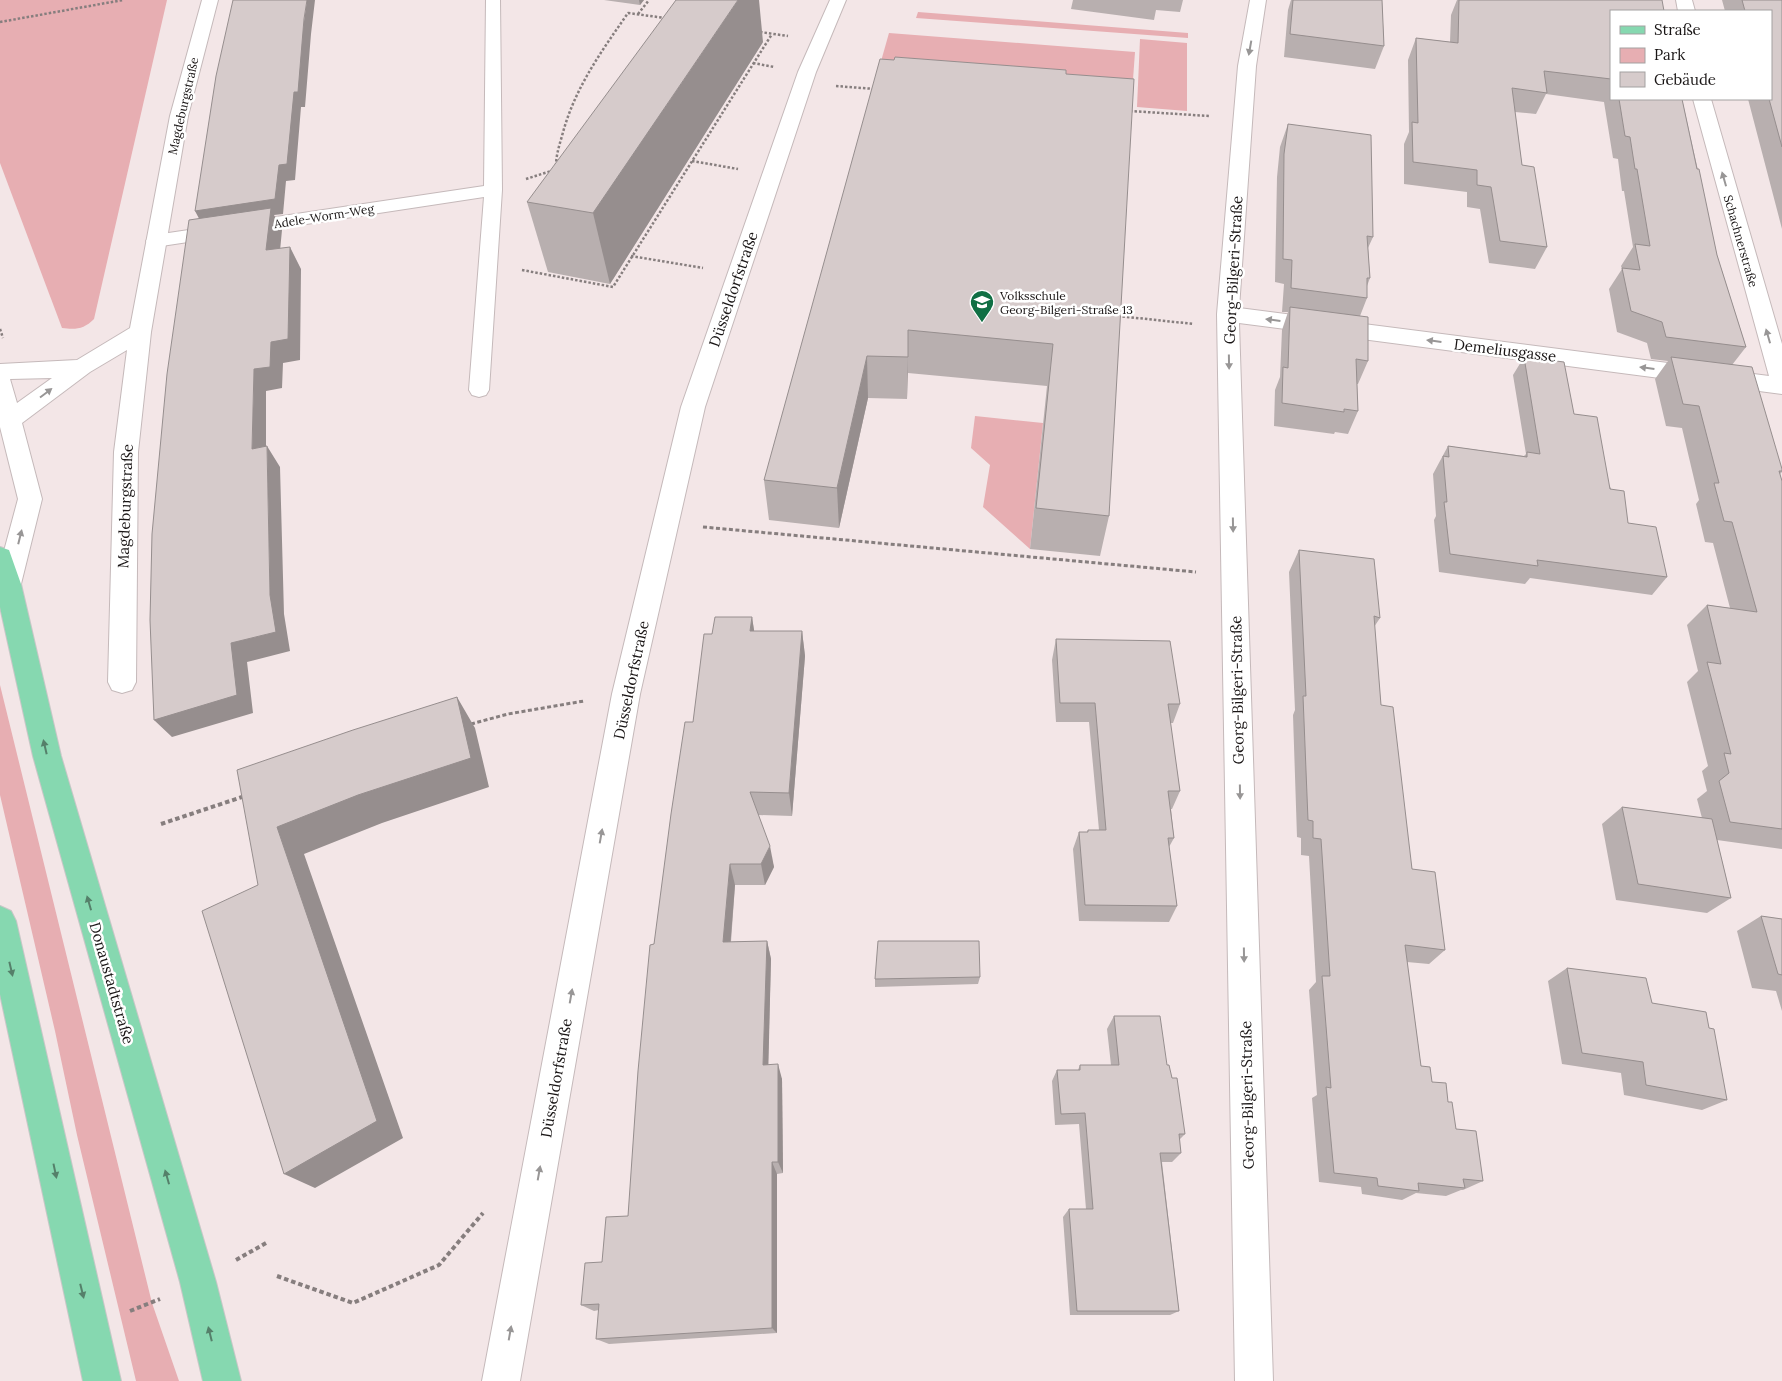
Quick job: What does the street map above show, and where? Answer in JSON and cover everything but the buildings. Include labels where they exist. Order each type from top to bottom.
[{"type":"main road","name":"Donaustadtstraße","points":[[4,571],[47,756],[198,1282],[222,1381]]},
{"type":"main road","points":[[0,922],[102,1381]]},
{"type":"street","name":"Magdeburgstraße","points":[[122,682],[126,452],[140,332],[179,116],[210,0]]},
{"type":"street","name":"Düsseldorfstraße","points":[[501,1381],[626,694],[693,408],[807,72],[838,0]]},
{"type":"street","name":"Georg-Bilgeri-Straße","points":[[1254,1381],[1228,314],[1247,66],[1258,0]]},
{"type":"street","name":"Schachnerstraße","points":[[1702,100],[1782,384]]},
{"type":"street","name":"Demeliusgasse","points":[[1228,314],[1782,384]]},
{"type":"street","points":[[11,420],[82,367],[140,332]]},
{"type":"street","points":[[0,372],[82,367]]},
{"type":"street","name":"Donaustadtstraße","points":[[0,381],[30,499],[4,571]]},
{"type":"lane","points":[[478,390],[493,187],[493,0]]},
{"type":"lane","name":"Adele-Worm-Weg","points":[[155,241],[493,187]]},
{"type":"path","points":[[0,22],[123,0]]},
{"type":"path","points":[[638,14],[649,0]]},
{"type":"path","points":[[493,187],[556,169],[556,159],[568,114],[589,69],[628,13],[667,18]]},
{"type":"path","points":[[753,31],[789,36]]},
{"type":"path","points":[[487,263],[613,287],[692,161],[696,151],[772,34]]},
{"type":"path","points":[[839,86],[879,90]]},
{"type":"path","points":[[1127,111],[1212,117]]},
{"type":"path","points":[[692,161],[746,171]]},
{"type":"path","points":[[662,200],[667,201]]},
{"type":"path","points":[[628,254],[708,269]]},
{"type":"path","points":[[1115,316],[1195,324]]},
{"type":"path","points":[[703,527],[1199,572]]},
{"type":"path","points":[[462,727],[508,714],[586,701]]},
{"type":"path","points":[[161,824],[252,794]]},
{"type":"path","points":[[277,1276],[353,1303],[438,1265],[484,1214]]},
{"type":"green space","points":[[0,0],[167,0],[94,319],[80,328],[62,328],[0,163]]},
{"type":"green space","points":[[918,12],[1188,33],[1188,38],[916,18]]},
{"type":"green space","points":[[889,33],[1135,52],[1131,107],[874,86]]},
{"type":"green space","points":[[1140,39],[1187,43],[1187,111],[1137,107]]},
{"type":"green space","points":[[975,416],[1043,423],[1030,549],[983,507],[990,465],[971,448]]},
{"type":"green space","points":[[0,685],[152,1303],[179,1381],[136,1381],[77,1135],[55,1031],[0,795]]},
{"type":"place","name":"Volksschule Georg-Bilgeri-Straße 13","points":[[982,323]]}]
